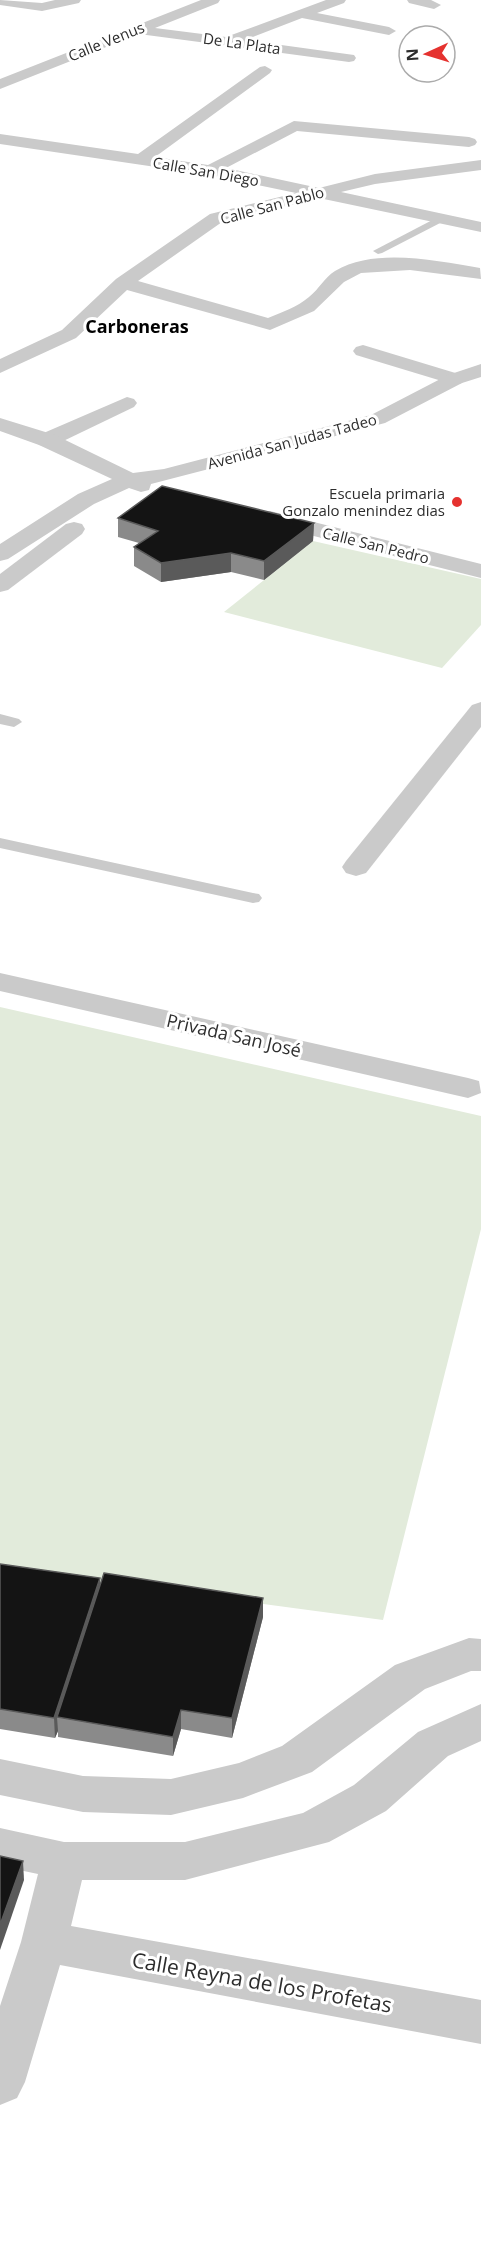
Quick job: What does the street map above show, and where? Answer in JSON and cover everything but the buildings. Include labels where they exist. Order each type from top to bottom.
[{"type":"street","points":[[0,1],[42,7],[74,0]]},
{"type":"street","name":"Calle Venus","points":[[0,84],[213,0]]},
{"type":"street","points":[[211,52],[229,41],[339,0]]},
{"type":"street","points":[[414,0],[434,5]]},
{"type":"street","points":[[301,14],[389,31]]},
{"type":"street","name":"De La Plata","points":[[134,30],[349,58]]},
{"type":"street","points":[[142,159],[265,70]]},
{"type":"street","points":[[210,170],[294,126],[469,142]]},
{"type":"street","name":"Calle San Diego","points":[[0,139],[210,170],[481,227]]},
{"type":"street","name":"Calle San Pablo","points":[[0,367],[69,334],[123,283],[216,218],[375,179],[481,165]]},
{"type":"street","points":[[123,283],[270,324],[313,304],[343,274],[362,269],[387,265],[423,265],[480,274]]},
{"type":"street","points":[[363,351],[455,379]]},
{"type":"street","name":"Avenida San Judas Tadeo","points":[[137,484],[167,484],[378,419],[455,379],[481,370]]},
{"type":"street","points":[[47,440],[127,403]]},
{"type":"street","points":[[0,424],[47,440],[137,484]]},
{"type":"street","points":[[0,554],[86,499],[137,484]]},
{"type":"street","points":[[0,585],[137,484]]},
{"type":"street","name":"Calle San Pedro","points":[[250,513],[481,572]]},
{"type":"street","points":[[356,867],[481,710]]},
{"type":"street","name":"Privada San José","points":[[0,982],[468,1088]]},
{"type":"street","points":[[0,1778],[83,1794],[171,1797],[243,1780],[297,1759],[410,1677],[469,1654],[481,1655]]},
{"type":"street","points":[[0,1847],[64,1861],[184,1861],[313,1829],[370,1798],[433,1744],[481,1721]]},
{"type":"street","points":[[0,2082],[44,1942],[64,1861]]},
{"type":"street","name":"Calle Reyna de los Profetas","points":[[44,1942],[481,2022]]},
{"type":"lane","points":[[378,251],[440,219]]},
{"type":"lane","points":[[0,843],[254,897]]},
{"type":"green space","points":[[313,541],[481,579],[481,625],[442,668],[224,612]]},
{"type":"green space","points":[[0,1007],[481,1116],[481,1229],[383,1620],[0,1569]]},
{"type":"place","name":"Escuela primaria Gonzalo menindez dias","points":[[457,502]]},
{"type":"district","name":"Carboneras","points":[[137,326]]}]
